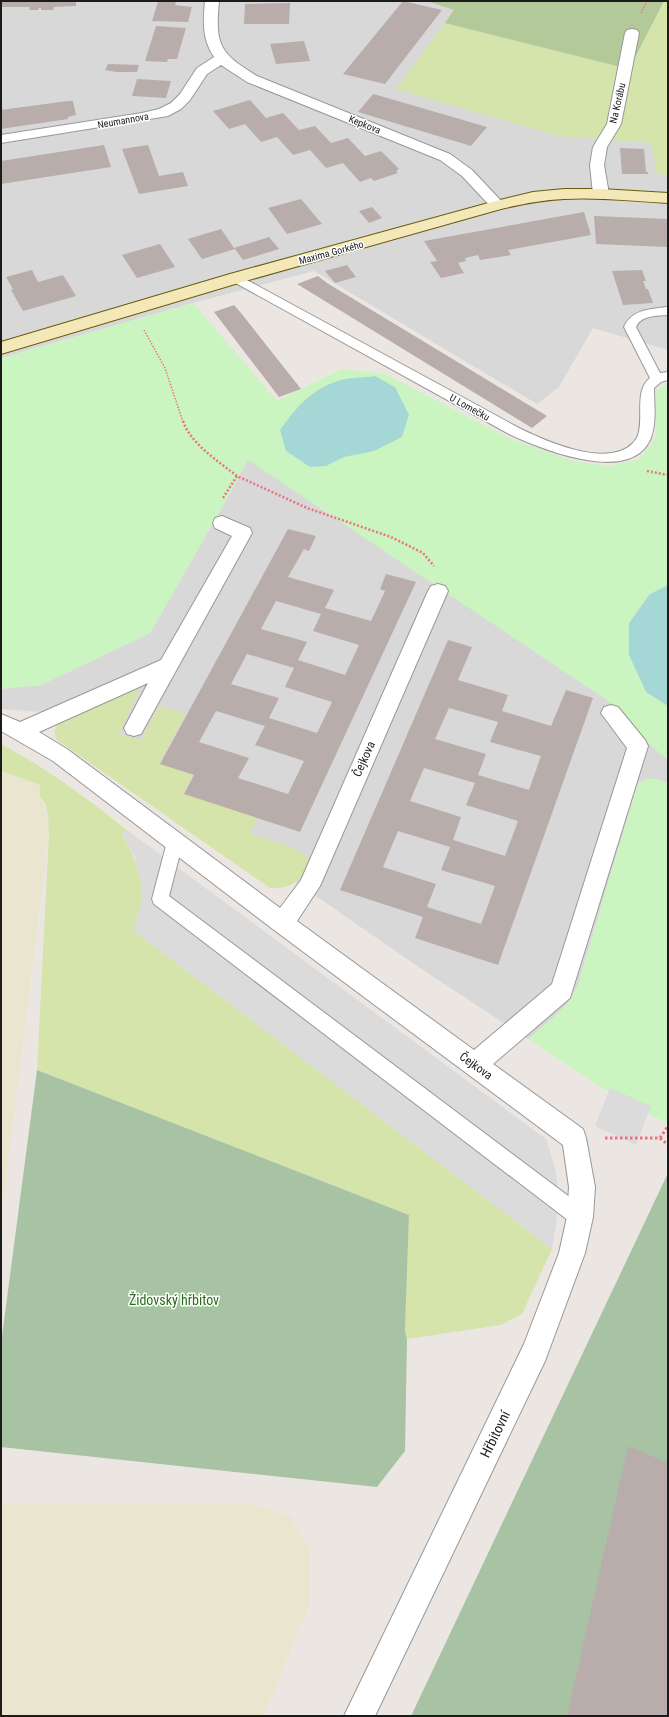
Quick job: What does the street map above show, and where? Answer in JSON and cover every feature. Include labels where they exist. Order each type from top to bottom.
[{"type":"street","points":[[212,1],[209,28],[213,45],[222,58]]},
{"type":"street","name":"Na Korábu","points":[[601,194],[597,164],[600,147],[614,124],[632,33]]},
{"type":"street","name":"Neumannova","points":[[1,139],[163,113],[176,106],[185,97],[202,71],[222,58]]},
{"type":"street","name":"Kepkova","points":[[222,58],[233,68],[252,79],[446,157],[467,173],[497,205]]},
{"type":"street","name":"Maxima Gorkého","points":[[1,348],[236,278],[497,205],[549,196],[601,194],[668,198]]},
{"type":"street","points":[[134,728],[243,533],[222,523]]},
{"type":"street","name":"Čejkova","points":[[282,922],[309,886],[438,591]]},
{"type":"street","name":"Čejkova","points":[[10,726],[168,666]]},
{"type":"street","points":[[474,1065],[562,990],[638,746],[611,713]]},
{"type":"street","name":"Čejkova","points":[[10,726],[60,755],[282,922],[574,1138]]},
{"type":"street","name":"Hřbitovní","points":[[359,1716],[535,1350],[572,1253],[580,1217],[582,1187],[574,1138]]},
{"type":"lane","name":"U Lomečku","points":[[236,278],[514,431],[548,447],[607,458],[621,456],[633,450],[643,440],[646,427],[648,388],[651,383],[662,378]]},
{"type":"lane","points":[[662,378],[630,327],[631,321],[641,315],[668,311]]},
{"type":"lane","points":[[175,842],[160,899],[580,1217]]},
{"type":"path","points":[[133,309],[164,368],[186,428],[204,450],[237,476],[307,508],[391,537],[423,553],[440,573],[438,591]]},
{"type":"path","points":[[222,523],[207,515],[225,495],[237,476]]},
{"type":"path","points":[[660,1138],[668,1126]]},
{"type":"path","points":[[574,1138],[660,1138],[668,1145]]},
{"type":"shaded area","points":[[1,1],[668,1],[668,350],[593,328],[559,387],[537,404],[314,271],[193,303],[1,358]]},
{"type":"shaded area","points":[[248,459],[616,706],[652,746],[668,760],[668,783],[655,779],[639,782],[637,786],[578,985],[568,1003],[528,1039],[420,968],[67,724],[41,712],[1,709],[1,689],[41,685],[150,633]]},
{"type":"shaded area","points":[[1,771],[40,785],[40,796],[48,815],[49,833],[1,1221]]},
{"type":"shaded area","points":[[127,830],[546,1139],[555,1168],[558,1187],[557,1218],[552,1249],[133,930],[141,905],[141,882],[134,855],[122,835]]},
{"type":"shaded area","points":[[610,1088],[651,1106],[636,1145],[595,1126]]},
{"type":"shaded area","points":[[1,1503],[249,1504],[290,1515],[310,1551],[310,1603],[264,1716],[1,1716]]},
{"type":"green space","points":[[427,1],[664,1],[629,69],[445,23],[454,10]]},
{"type":"green space","points":[[664,1],[668,1],[668,175],[657,174],[651,143],[558,136],[396,89],[445,23],[629,69]]},
{"type":"green space","points":[[193,303],[277,401],[342,369],[385,374],[511,439],[573,461],[607,466],[640,459],[656,437],[655,407],[657,390],[668,384],[668,760],[652,746],[616,706],[248,460],[150,633],[41,685],[1,689],[1,358]]},
{"type":"green space","points":[[129,690],[137,690],[137,695],[119,734],[141,740],[159,706],[186,714],[160,762],[194,774],[183,793],[257,817],[250,834],[294,848],[311,860],[295,882],[285,887],[270,888],[57,740],[55,731],[59,723]]},
{"type":"green space","points":[[1,744],[18,753],[66,784],[127,830],[122,835],[135,860],[142,888],[141,906],[133,930],[552,1249],[522,1314],[501,1325],[407,1339],[405,1331],[409,1215],[37,1070],[49,833],[48,815],[46,805],[40,796],[40,785],[1,771]]},
{"type":"green space","points":[[648,778],[668,783],[668,1124],[602,1088],[528,1039],[568,1003],[578,985],[637,786],[643,780]]},
{"type":"green space","name":"Židovský hřbitov","points":[[37,1070],[409,1215],[405,1331],[407,1339],[405,1451],[377,1487],[1,1447],[1,1344]]},
{"type":"green space","points":[[668,1173],[668,1716],[411,1716]]},
{"type":"water","points":[[375,376],[395,387],[409,415],[402,437],[374,451],[344,457],[326,466],[310,467],[286,451],[280,430],[304,401],[319,389],[342,380]]},
{"type":"water","points":[[668,585],[668,706],[646,692],[629,655],[629,623],[650,594]]},
{"type":"building","points":[[1,1],[76,1],[76,6],[54,7],[53,10],[41,10],[41,8],[39,8],[38,10],[29,10],[30,7],[1,7]]},
{"type":"building","points":[[403,1],[442,10],[385,84],[343,74]]},
{"type":"building","points":[[158,2],[176,2],[175,5],[192,7],[188,22],[152,21]]},
{"type":"building","points":[[290,3],[289,24],[244,24],[245,4]]},
{"type":"building","points":[[156,26],[186,28],[177,59],[168,59],[167,62],[145,61]]},
{"type":"building","points":[[304,41],[310,61],[276,64],[270,44]]},
{"type":"building","points":[[108,64],[139,65],[137,72],[116,72],[105,70]]},
{"type":"building","points":[[137,79],[171,81],[166,98],[132,96]]},
{"type":"building","points":[[373,94],[487,127],[471,146],[358,112]]},
{"type":"building","points":[[250,100],[266,118],[283,113],[299,130],[315,126],[331,143],[348,138],[365,156],[381,151],[399,169],[396,171],[398,173],[374,181],[371,178],[360,182],[343,163],[326,168],[310,150],[293,155],[277,137],[261,142],[245,124],[229,129],[213,111]]},
{"type":"building","points":[[73,101],[76,115],[68,117],[68,119],[1,129],[1,110]]},
{"type":"building","points":[[104,145],[111,167],[1,184],[1,161]]},
{"type":"building","points":[[148,145],[159,176],[183,172],[188,186],[139,194],[122,149]]},
{"type":"building","points":[[620,148],[644,149],[646,172],[648,172],[648,174],[622,174]]},
{"type":"building","points":[[301,199],[322,224],[287,234],[268,208]]},
{"type":"building","points":[[372,207],[382,218],[369,223],[359,211]]},
{"type":"building","points":[[584,212],[591,235],[508,250],[511,255],[480,260],[478,255],[465,258],[466,261],[458,263],[464,273],[441,278],[430,262],[437,261],[424,241]]},
{"type":"building","points":[[594,216],[668,219],[668,247],[596,244]]},
{"type":"building","points":[[221,229],[234,248],[269,237],[279,249],[243,260],[235,249],[202,259],[188,239]]},
{"type":"building","points":[[160,244],[175,267],[137,278],[122,255]]},
{"type":"building","points":[[347,265],[356,277],[335,283],[325,271]]},
{"type":"building","points":[[32,270],[38,282],[63,275],[76,296],[23,311],[11,290],[13,289],[6,277]]},
{"type":"building","points":[[642,270],[646,281],[643,281],[646,289],[648,289],[653,303],[623,305],[612,271]]},
{"type":"building","points":[[318,276],[327,283],[547,416],[532,428],[297,284]]},
{"type":"building","points":[[234,305],[301,389],[279,397],[214,312]]},
{"type":"building","points":[[288,529],[316,536],[309,551],[304,549],[288,577],[334,590],[325,608],[371,621],[385,591],[380,589],[386,574],[416,582],[300,832],[184,794],[194,775],[160,764]],"holes":[[[276,601],[321,614],[313,631],[359,645],[345,675],[298,660],[307,642],[261,629]],[[247,654],[294,668],[285,687],[332,702],[317,733],[269,718],[279,698],[231,684]],[[216,711],[265,726],[255,745],[304,761],[288,794],[238,778],[249,758],[199,742]]]},
{"type":"building","points":[[448,640],[472,647],[458,680],[508,695],[502,711],[551,726],[566,690],[593,698],[498,965],[415,938],[423,917],[340,890]],"holes":[[[449,708],[498,722],[490,742],[541,756],[529,790],[478,775],[486,754],[435,739]],[[424,768],[475,783],[466,805],[518,821],[505,856],[453,840],[461,817],[410,801]],[[398,831],[450,847],[441,870],[495,886],[481,924],[427,907],[436,884],[383,867]]]},
{"type":"building","points":[[628,1446],[668,1463],[668,1716],[567,1716]]}]
